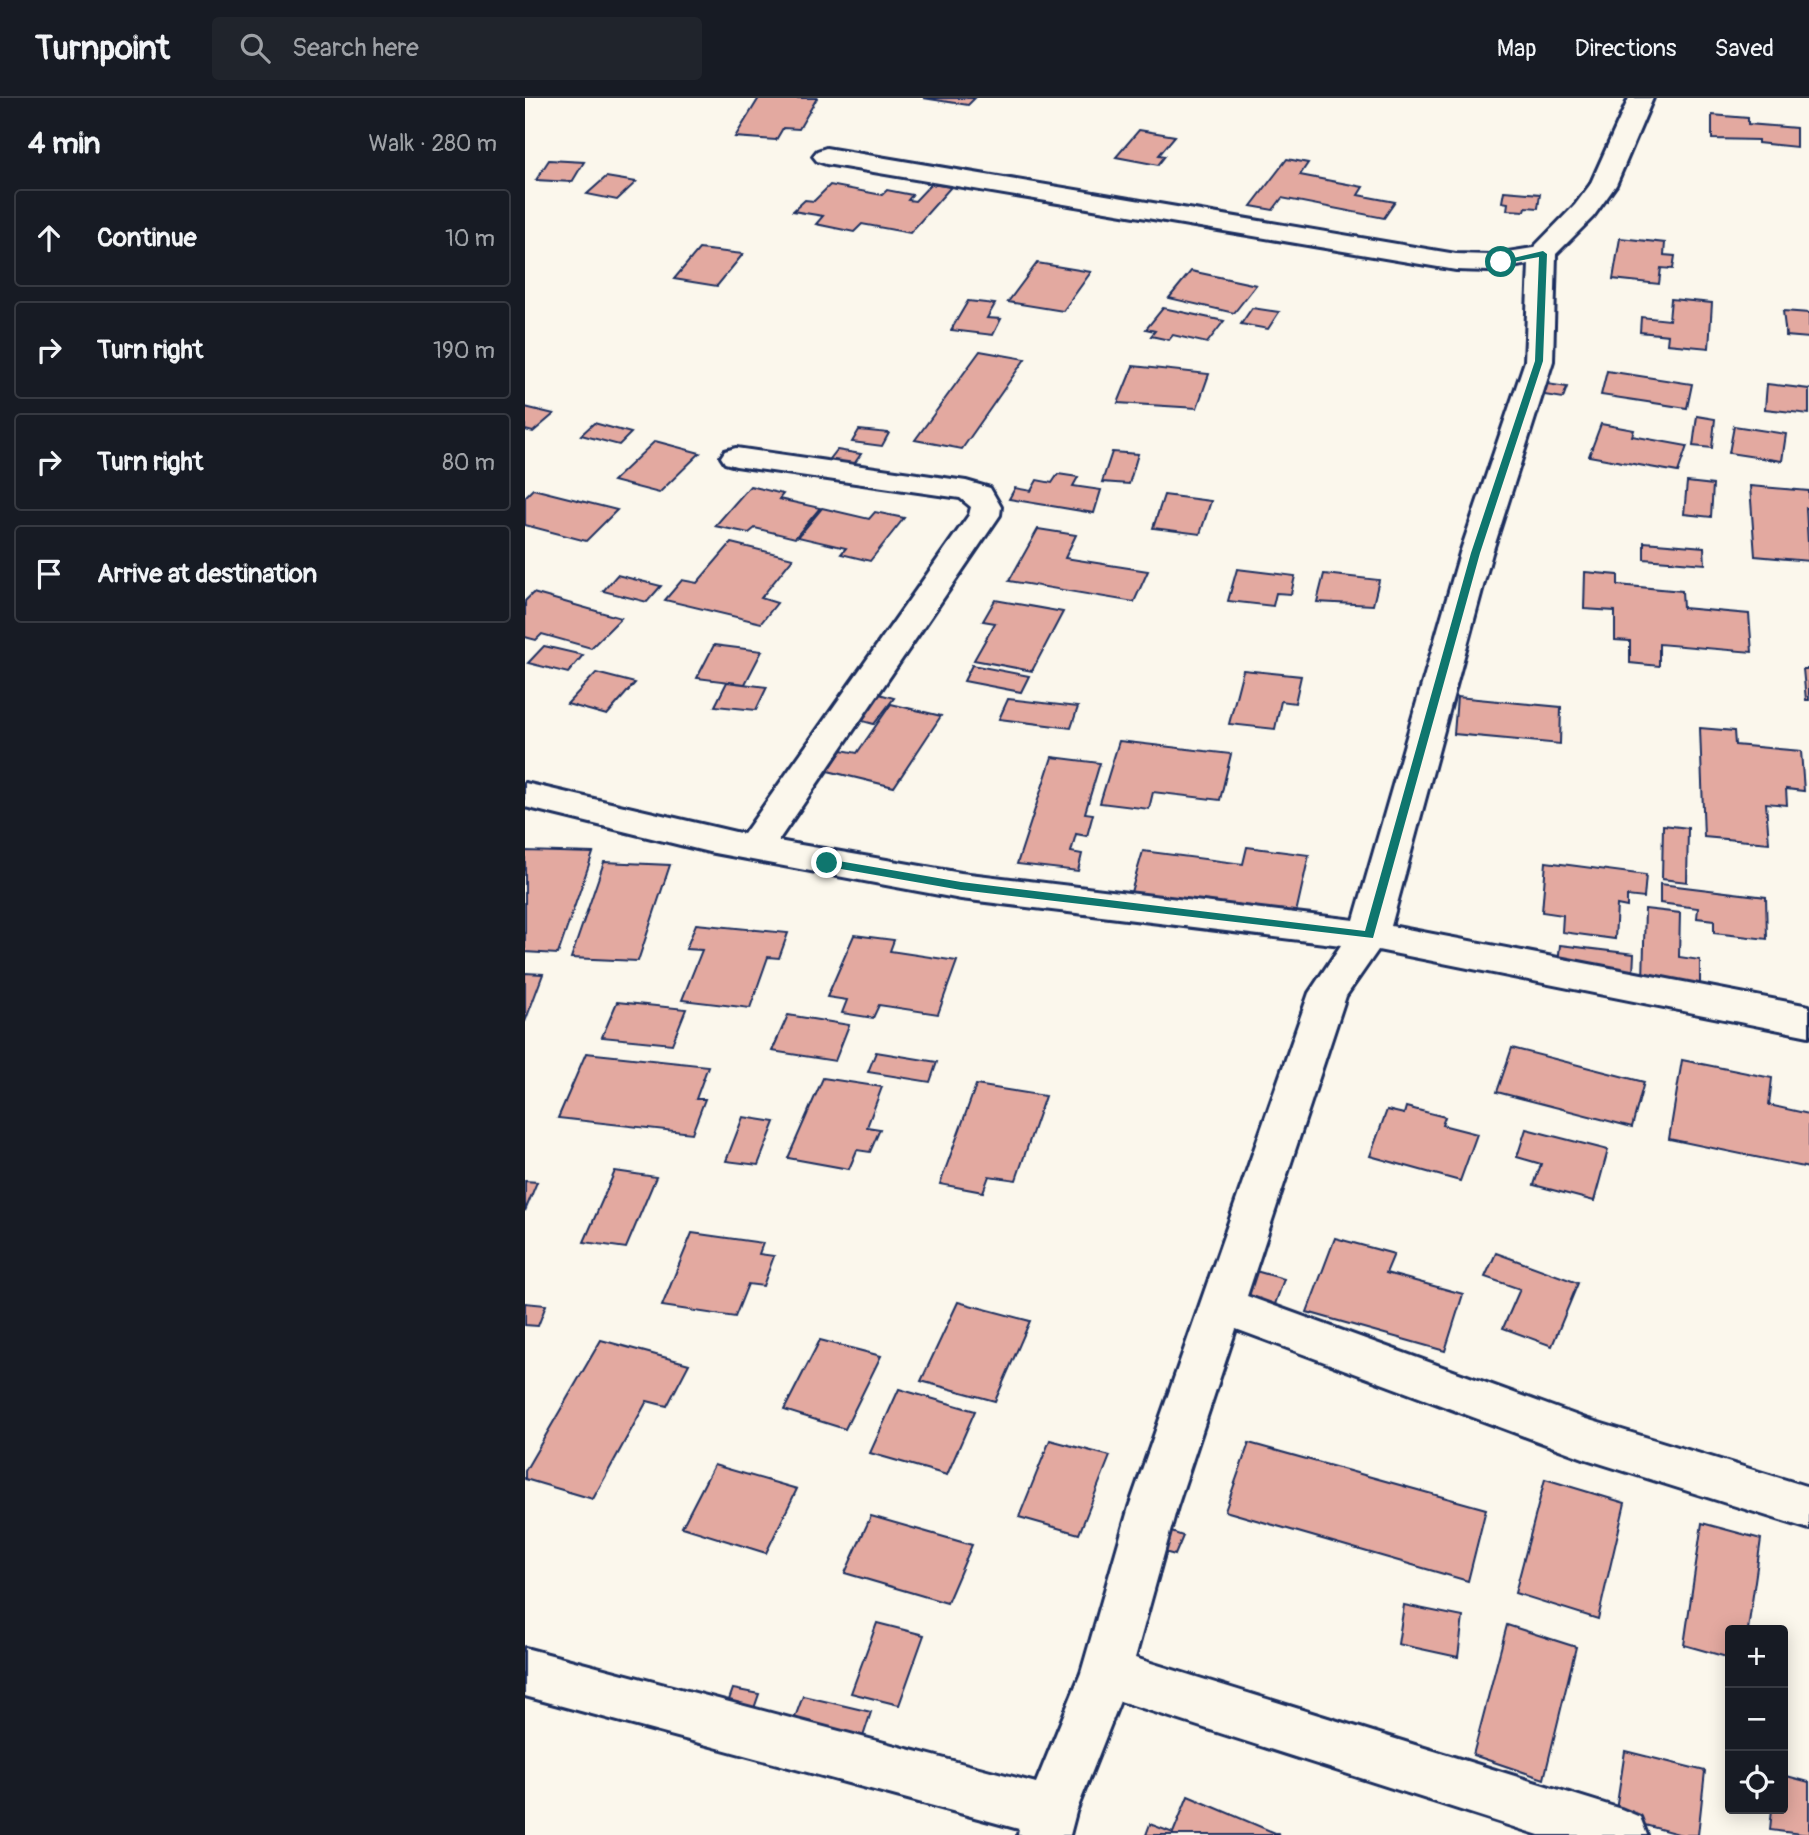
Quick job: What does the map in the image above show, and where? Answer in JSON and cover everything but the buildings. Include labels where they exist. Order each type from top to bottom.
[{"type":"street","points":[[525,1672],[1047,1824],[1106,1673],[1153,1507],[1328,993],[1369,935],[1468,578],[1539,361],[1543,254],[1548,243],[1583,212],[1609,176],[1641,98]]},
{"type":"street","points":[[826,156],[1444,261],[1489,263],[1543,254]]},
{"type":"street","points":[[736,457],[966,490],[979,495],[986,507],[984,515],[753,849]]},
{"type":"street","points":[[525,795],[753,849],[961,886],[1369,935],[1809,1021]]},
{"type":"street","points":[[1221,1305],[1511,1415],[1644,1461],[1809,1508]]},
{"type":"street","points":[[1106,1673],[1621,1835]]},
{"type":"route","points":[[827,863],[961,886],[1369,935],[1411,795],[1440,677],[1476,553],[1539,361],[1543,254],[1501,262]]}]
